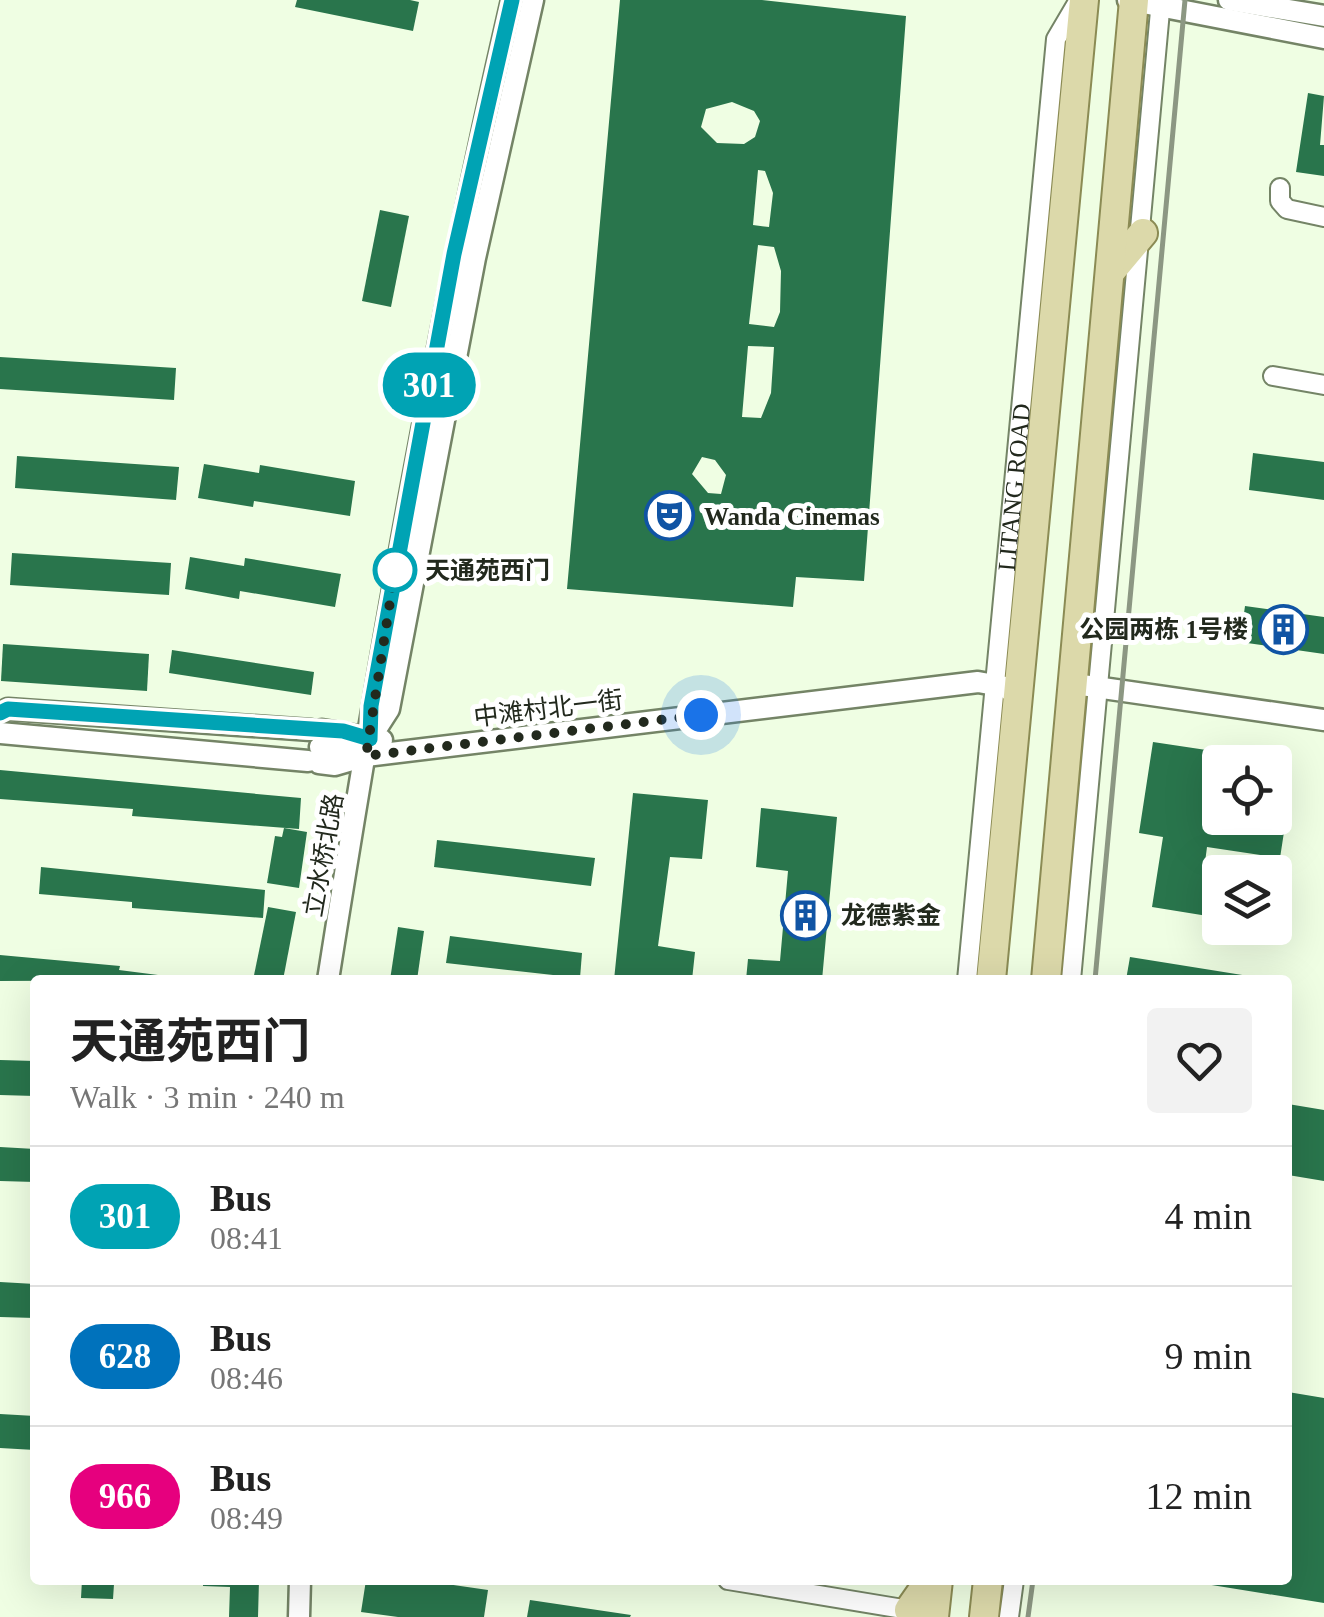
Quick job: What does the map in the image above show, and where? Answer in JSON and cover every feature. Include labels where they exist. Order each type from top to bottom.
[{"type":"main road","name":"LITANG ROAD","points":[[991,975],[1006,680],[1082,0]]},
{"type":"main road","points":[[1048,975],[1064,920],[1088,684],[1112,270],[1144,2]]},
{"type":"main road","points":[[1112,270],[1143,233]]},
{"type":"main road","points":[[917,1614],[928,1585]]},
{"type":"main road","points":[[917,1614],[935,1585]]},
{"type":"main road","points":[[984,1617],[987,1585]]},
{"type":"street","name":"立水桥北路","points":[[329,975],[368,748],[371,706],[454,254],[512,0]]},
{"type":"street","name":"立水桥北路","points":[[368,748],[389,709],[471,276],[533,0]]},
{"type":"street","points":[[1229,0],[1324,16]]},
{"type":"street","points":[[1324,38],[1144,2],[1143,233],[1088,684],[1324,720]]},
{"type":"street","points":[[1280,188],[1280,201],[1287,209],[1324,217]]},
{"type":"street","points":[[1273,376],[1324,385]]},
{"type":"street","name":"中滩村北一街","points":[[0,713],[8,709],[315,746],[368,748],[1006,680]]},
{"type":"street","name":"LITANG ROAD","points":[[968,975],[1006,680]]},
{"type":"street","points":[[0,733],[285,757],[315,746],[335,765],[368,748]]},
{"type":"street","points":[[1064,920],[1070,975]]},
{"type":"street","points":[[299,1617],[300,1585]]},
{"type":"street","points":[[756,1585],[917,1614],[913,1585]]},
{"type":"street","points":[[1009,1617],[1013,1585]]},
{"type":"building","points":[[297,0],[419,2],[413,31],[295,7]]},
{"type":"building","points":[[620,0],[762,0],[906,16],[864,581],[796,577],[793,607],[567,589]],"holes":[[[732,102],[754,111],[760,121],[755,137],[744,144],[717,143],[701,127],[706,109]],[[758,170],[765,171],[773,193],[769,227],[753,225]],[[758,245],[774,247],[781,271],[780,312],[774,327],[749,324]],[[748,346],[774,347],[771,393],[761,418],[742,417]],[[702,457],[715,460],[726,475],[721,494],[708,493],[692,474]]]},
{"type":"building","points":[[1308,93],[1324,96],[1320,145],[1324,145],[1324,176],[1296,172]]},
{"type":"building","points":[[380,210],[409,216],[391,307],[362,301]]},
{"type":"building","points":[[0,357],[176,368],[174,400],[0,389]]},
{"type":"building","points":[[1253,453],[1324,462],[1324,500],[1249,490]]},
{"type":"building","points":[[17,456],[179,467],[176,500],[15,488]]},
{"type":"building","points":[[204,464],[259,473],[260,465],[355,481],[350,516],[254,501],[253,507],[198,498]]},
{"type":"building","points":[[12,553],[171,563],[169,595],[10,585]]},
{"type":"building","points":[[190,557],[244,566],[245,558],[341,574],[335,607],[240,591],[239,599],[185,589]]},
{"type":"building","name":"公园两栋 1号楼","points":[[1245,606],[1324,617],[1324,654],[1240,642]]},
{"type":"building","points":[[3,644],[149,654],[147,691],[1,681]]},
{"type":"building","points":[[172,650],[314,672],[311,695],[169,673]]},
{"type":"building","points":[[1153,742],[1202,749],[1202,835],[1284,835],[1280,855],[1207,847],[1206,855],[1202,855],[1202,915],[1152,907],[1163,837],[1139,833]]},
{"type":"building","points":[[0,770],[301,798],[299,829],[132,816],[133,809],[0,799]]},
{"type":"building","points":[[633,793],[708,800],[702,859],[670,857],[658,946],[695,952],[693,975],[615,975]]},
{"type":"building","name":"龙德紫金","points":[[761,808],[837,817],[822,975],[746,975],[748,959],[780,961],[788,871],[756,867]]},
{"type":"building","points":[[284,828],[307,832],[299,888],[267,883],[275,836],[282,837]]},
{"type":"building","points":[[437,840],[595,858],[591,886],[434,867]]},
{"type":"building","points":[[41,867],[265,890],[263,918],[132,908],[132,902],[39,894]]},
{"type":"building","points":[[268,907],[296,912],[284,975],[254,975]]},
{"type":"building","points":[[398,927],[424,931],[418,975],[391,975]]},
{"type":"building","points":[[450,936],[582,953],[580,975],[446,963]]},
{"type":"building","points":[[0,955],[120,966],[119,970],[158,975],[30,975],[30,981],[0,981]]},
{"type":"building","points":[[1130,957],[1242,975],[1127,975]]},
{"type":"building","points":[[0,1060],[30,1061],[30,1096],[0,1095]]},
{"type":"building","points":[[1292,1105],[1324,1110],[1324,1181],[1292,1176]]},
{"type":"building","points":[[0,1147],[30,1149],[30,1182],[0,1181]]},
{"type":"building","points":[[0,1282],[30,1284],[30,1318],[0,1317]]},
{"type":"building","points":[[1292,1393],[1324,1398],[1324,1603],[1212,1585],[1292,1585]]},
{"type":"building","points":[[0,1414],[30,1416],[30,1450],[0,1448]]},
{"type":"building","points":[[82,1585],[114,1585],[113,1599],[81,1598]]},
{"type":"building","points":[[259,1585],[258,1617],[229,1617],[230,1587],[203,1586]]},
{"type":"building","points":[[365,1585],[454,1585],[488,1590],[484,1617],[398,1617],[361,1612]]},
{"type":"building","points":[[530,1600],[631,1615],[527,1617]]},
{"type":"railway","points":[[1095,975],[1185,0]]},
{"type":"railway","points":[[1028,1617],[1032,1585]]},
{"type":"bus line","name":"301","points":[[0,713],[8,709],[343,731],[370,739],[371,706],[454,254],[512,0]]},
{"type":"place","name":"Wanda Cinemas","points":[[669,516]]},
{"type":"place","name":"天通苑西门","points":[[395,570]]},
{"type":"place","name":"公园两栋 1号楼","points":[[1283,629]]},
{"type":"place","name":"龙德紫金","points":[[806,915]]},
{"type":"route","points":[[395,570],[366,756],[701,715]]}]
